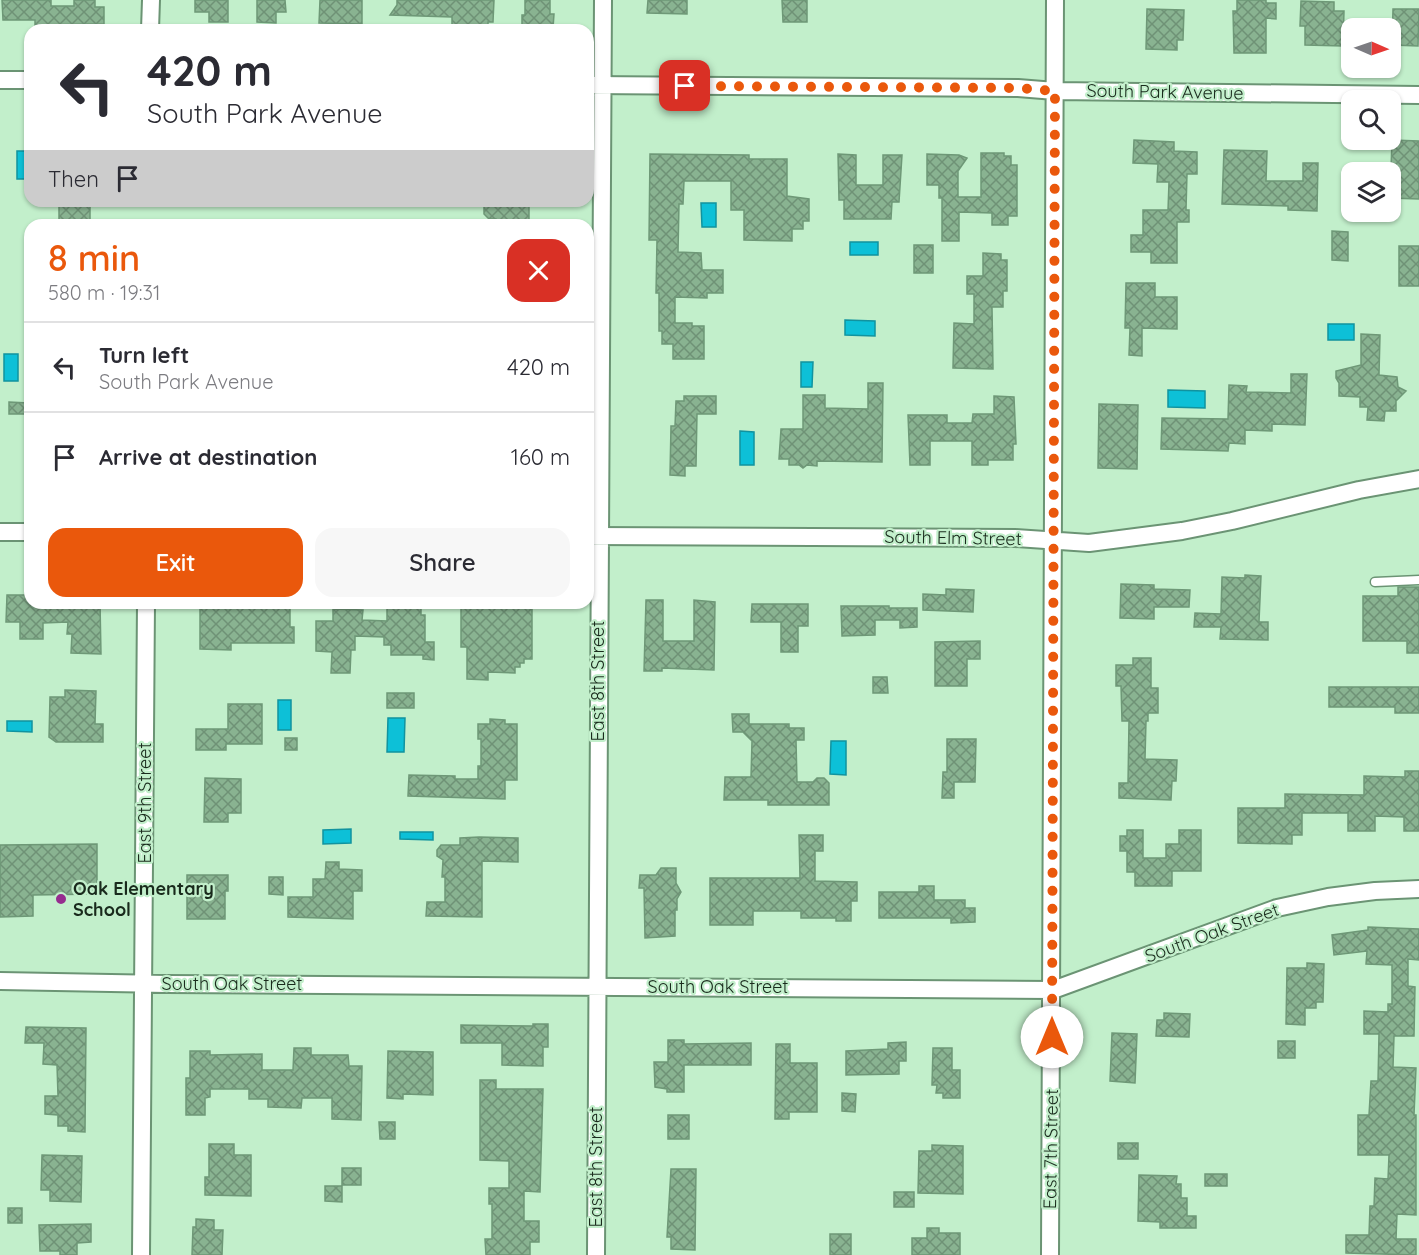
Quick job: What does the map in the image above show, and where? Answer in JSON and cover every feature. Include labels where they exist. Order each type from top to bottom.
[{"type":"street","points":[[150,24],[151,0]]},
{"type":"street","name":"East 8th Street","points":[[596,1255],[595,85],[603,0]]},
{"type":"street","name":"East 7th Street","points":[[1050,1255],[1053,990],[1052,541],[1055,0]]},
{"type":"street","points":[[0,80],[24,80]]},
{"type":"street","name":"South Park Avenue","points":[[595,85],[1006,88],[1055,91],[1419,95]]},
{"type":"street","name":"South Elm Street","points":[[594,536],[1015,538],[1089,543],[1182,531],[1359,490],[1419,479]]},
{"type":"street","points":[[0,532],[24,532]]},
{"type":"street","name":"East 9th Street","points":[[141,1255],[146,609]]},
{"type":"street","name":"South Oak Street","points":[[0,981],[1053,990],[1277,908],[1328,897],[1375,891],[1419,889]]},
{"type":"lane","points":[[1375,582],[1419,580]]},
{"type":"water","points":[[17,151],[24,151],[24,179],[17,179]]},
{"type":"water","points":[[701,203],[716,203],[716,227],[702,227]]},
{"type":"water","points":[[850,242],[878,242],[878,255],[850,255]]},
{"type":"water","points":[[845,320],[875,321],[875,336],[845,335]]},
{"type":"water","points":[[1328,324],[1354,324],[1354,340],[1328,340]]},
{"type":"water","points":[[4,354],[18,354],[18,381],[4,381]]},
{"type":"water","points":[[801,362],[813,362],[812,387],[801,387]]},
{"type":"water","points":[[1168,390],[1205,391],[1205,408],[1168,407]]},
{"type":"water","points":[[740,431],[754,432],[754,465],[740,465]]},
{"type":"water","points":[[278,700],[291,700],[291,730],[278,730]]},
{"type":"water","points":[[388,718],[405,718],[404,752],[387,752]]},
{"type":"water","points":[[7,721],[32,721],[32,732],[7,731]]},
{"type":"water","points":[[831,741],[846,741],[846,775],[830,774]]},
{"type":"water","points":[[351,829],[351,843],[323,844],[323,830]]},
{"type":"water","points":[[400,832],[433,832],[433,840],[400,839]]},
{"type":"building","points":[[2,0],[51,0],[51,6],[74,6],[74,0],[95,0],[95,7],[104,7],[104,24],[35,24],[35,20],[3,20]]},
{"type":"building","points":[[195,0],[228,0],[228,22],[209,22],[209,12],[195,12]]},
{"type":"building","points":[[257,0],[285,0],[286,12],[276,12],[276,23],[257,22]]},
{"type":"building","points":[[320,0],[362,0],[362,24],[319,23]]},
{"type":"building","points":[[397,0],[494,0],[493,22],[452,24],[452,17],[390,15],[397,5]]},
{"type":"building","points":[[525,0],[550,0],[550,14],[554,14],[553,24],[522,24],[522,15],[525,15]]},
{"type":"building","points":[[648,0],[687,0],[687,14],[647,13]]},
{"type":"building","points":[[782,0],[807,0],[807,22],[783,22]]},
{"type":"building","points":[[1237,0],[1266,0],[1266,3],[1276,3],[1276,19],[1266,18],[1266,53],[1234,53],[1233,11],[1237,11]]},
{"type":"building","points":[[1301,1],[1334,2],[1334,11],[1344,11],[1344,18],[1341,18],[1341,46],[1305,45],[1305,26],[1300,26]]},
{"type":"building","points":[[1147,9],[1184,10],[1183,40],[1177,40],[1177,50],[1146,49]]},
{"type":"building","points":[[1393,9],[1419,9],[1418,46],[1401,45],[1401,18],[1393,18]]},
{"type":"building","points":[[1134,140],[1174,142],[1174,151],[1197,152],[1197,174],[1187,174],[1186,210],[1189,210],[1189,222],[1177,222],[1177,263],[1151,263],[1151,252],[1131,252],[1131,235],[1143,235],[1143,210],[1168,210],[1169,182],[1157,182],[1158,164],[1133,163]]},
{"type":"building","points":[[1401,140],[1419,141],[1419,199],[1401,198],[1401,162],[1391,162],[1392,150],[1401,150]]},
{"type":"building","points":[[1224,150],[1267,151],[1266,181],[1303,181],[1303,163],[1318,163],[1317,211],[1288,210],[1288,206],[1222,204]]},
{"type":"building","points":[[981,153],[1004,153],[1004,156],[1011,156],[1011,165],[1017,165],[1017,216],[1008,216],[1008,225],[992,225],[992,213],[959,212],[959,241],[942,241],[942,198],[939,198],[939,185],[927,185],[927,154],[959,155],[967,158],[958,171],[958,197],[981,197]]},
{"type":"building","points":[[650,154],[749,155],[749,159],[787,159],[787,196],[809,199],[809,221],[803,221],[803,229],[792,229],[792,241],[744,240],[744,210],[731,210],[731,181],[684,181],[683,204],[679,204],[678,252],[701,253],[702,270],[723,270],[723,293],[707,293],[707,298],[675,297],[675,323],[704,326],[704,359],[673,359],[673,344],[662,344],[662,331],[659,331],[659,293],[656,293],[657,240],[649,240]]},
{"type":"building","points":[[838,154],[856,155],[856,185],[883,185],[883,155],[902,155],[899,202],[892,202],[891,219],[844,219],[844,200],[839,200]]},
{"type":"building","points":[[59,207],[90,207],[90,219],[59,219]]},
{"type":"building","points":[[484,207],[529,207],[529,219],[489,219],[484,214]]},
{"type":"building","points":[[1332,231],[1348,232],[1348,261],[1332,260]]},
{"type":"building","points":[[914,245],[933,245],[933,273],[914,273]]},
{"type":"building","points":[[1399,246],[1419,246],[1419,286],[1399,286]]},
{"type":"building","points":[[983,253],[1001,254],[1001,260],[1007,260],[1007,291],[1003,291],[1003,307],[992,307],[993,369],[953,368],[954,323],[974,324],[974,294],[967,294],[967,276],[983,276]]},
{"type":"building","points":[[1126,283],[1155,283],[1155,297],[1177,297],[1177,329],[1142,328],[1142,356],[1129,355],[1130,328],[1125,328]]},
{"type":"building","points":[[1361,334],[1380,335],[1379,375],[1397,377],[1398,387],[1406,391],[1396,401],[1396,411],[1385,411],[1384,421],[1367,420],[1368,407],[1360,407],[1360,397],[1339,396],[1336,371],[1361,365]]},
{"type":"building","points":[[1291,374],[1307,374],[1305,425],[1272,424],[1272,431],[1245,430],[1245,444],[1229,443],[1228,451],[1161,449],[1162,418],[1228,419],[1229,385],[1247,386],[1246,392],[1291,393]]},
{"type":"building","points":[[868,383],[883,383],[882,462],[817,461],[817,466],[807,465],[803,468],[799,465],[789,465],[789,459],[779,459],[781,429],[803,429],[803,395],[825,395],[825,408],[868,409]]},
{"type":"building","points":[[684,396],[716,396],[716,414],[697,414],[696,466],[685,466],[685,476],[670,475],[671,426],[675,426],[676,401],[684,401]]},
{"type":"building","points":[[994,396],[1014,397],[1016,444],[1013,444],[1013,460],[988,460],[988,465],[972,465],[972,441],[930,441],[930,465],[910,465],[908,415],[947,415],[947,423],[972,423],[973,414],[994,414]]},
{"type":"building","points":[[9,402],[24,403],[24,414],[9,414]]},
{"type":"building","points":[[1099,404],[1138,405],[1137,469],[1098,468]]},
{"type":"building","points":[[1245,575],[1261,576],[1259,622],[1268,622],[1268,640],[1220,639],[1221,627],[1194,627],[1195,613],[1221,614],[1222,577],[1245,578]]},
{"type":"building","points":[[1121,584],[1154,585],[1154,589],[1190,590],[1189,607],[1154,607],[1154,619],[1120,618]]},
{"type":"building","points":[[1398,587],[1419,587],[1419,653],[1407,653],[1407,641],[1363,641],[1363,596],[1398,596]]},
{"type":"building","points":[[946,589],[974,590],[973,612],[923,610],[923,594],[946,595]]},
{"type":"building","points":[[7,595],[24,595],[24,609],[100,609],[101,654],[71,653],[72,634],[67,634],[68,622],[43,623],[43,639],[20,639],[20,622],[6,622]]},
{"type":"building","points":[[646,600],[663,600],[663,641],[694,641],[694,600],[715,602],[714,670],[662,668],[662,671],[644,671]]},
{"type":"building","points":[[752,604],[808,604],[808,626],[798,626],[798,652],[781,652],[781,622],[751,622]]},
{"type":"building","points":[[841,606],[917,608],[917,627],[900,628],[900,620],[875,620],[875,635],[842,636]]},
{"type":"building","points":[[200,609],[290,609],[290,627],[294,627],[294,643],[231,643],[231,650],[200,649]]},
{"type":"building","points":[[333,609],[363,610],[362,620],[387,621],[387,609],[421,609],[421,615],[425,615],[425,642],[434,642],[434,660],[423,659],[423,655],[391,655],[391,645],[384,645],[384,637],[355,636],[355,650],[351,650],[350,673],[331,673],[332,652],[316,651],[316,621],[333,621]]},
{"type":"building","points":[[461,609],[532,609],[532,659],[524,659],[520,667],[515,667],[515,673],[488,672],[488,680],[467,679],[467,647],[461,647]]},
{"type":"building","points":[[980,641],[980,659],[967,659],[967,686],[935,686],[935,642]]},
{"type":"building","points":[[1133,658],[1151,658],[1151,688],[1158,688],[1158,713],[1148,713],[1145,759],[1177,760],[1176,781],[1172,781],[1171,800],[1119,798],[1119,783],[1128,783],[1129,721],[1122,721],[1121,686],[1116,686],[1116,665],[1133,665]]},
{"type":"building","points":[[873,677],[887,677],[888,693],[873,693]]},
{"type":"building","points":[[1329,687],[1419,687],[1419,713],[1395,713],[1395,707],[1329,707]]},
{"type":"building","points":[[65,690],[96,691],[95,724],[103,724],[103,742],[56,742],[49,737],[50,697],[65,697]]},
{"type":"building","points":[[387,693],[414,693],[414,708],[387,708]]},
{"type":"building","points":[[228,704],[262,704],[262,744],[226,744],[226,750],[196,750],[196,729],[228,729]]},
{"type":"building","points":[[732,714],[749,714],[749,724],[789,724],[789,728],[804,728],[804,740],[796,740],[797,782],[813,782],[817,778],[824,778],[829,783],[829,805],[768,805],[768,800],[724,800],[725,777],[751,777],[752,741],[743,732],[733,732]]},
{"type":"building","points":[[490,719],[505,720],[505,724],[517,724],[517,780],[505,780],[505,799],[408,796],[409,775],[478,779],[478,766],[481,766],[481,739],[478,739],[478,724],[490,724]]},
{"type":"building","points":[[285,738],[297,738],[297,750],[285,750]]},
{"type":"building","points":[[947,739],[976,739],[975,782],[954,782],[954,798],[942,798],[943,772],[947,772]]},
{"type":"building","points":[[1405,771],[1419,771],[1419,831],[1404,831],[1404,817],[1375,816],[1375,831],[1348,831],[1348,813],[1302,813],[1302,835],[1292,835],[1292,844],[1238,843],[1238,808],[1285,808],[1285,794],[1364,795],[1364,776],[1405,777]]},
{"type":"building","points":[[205,778],[241,779],[241,813],[228,813],[228,822],[204,822]]},
{"type":"building","points":[[1127,830],[1143,830],[1143,858],[1166,858],[1166,844],[1179,844],[1179,830],[1201,830],[1201,871],[1172,871],[1172,886],[1135,886],[1135,872],[1127,872],[1127,851],[1120,851],[1120,836],[1127,836]]},
{"type":"building","points":[[799,835],[823,835],[823,851],[815,851],[815,881],[857,882],[857,901],[851,901],[851,921],[836,921],[836,918],[801,918],[801,911],[753,911],[753,925],[710,925],[710,878],[800,878]]},
{"type":"building","points":[[460,838],[518,838],[518,862],[482,861],[482,917],[426,916],[427,902],[445,902],[445,877],[442,877],[443,860],[437,856],[437,850],[441,845],[460,845]]},
{"type":"building","points":[[97,844],[97,894],[33,895],[33,916],[0,917],[0,845]]},
{"type":"building","points":[[326,862],[339,862],[339,869],[362,870],[362,891],[353,891],[353,919],[288,917],[288,897],[313,897],[313,879],[325,879]]},
{"type":"building","points":[[661,868],[676,868],[676,883],[681,892],[677,899],[677,910],[675,910],[675,936],[645,938],[644,888],[639,888],[640,875],[656,875]]},
{"type":"building","points":[[187,875],[228,875],[228,891],[225,891],[225,919],[187,919]]},
{"type":"building","points":[[269,877],[283,877],[283,895],[269,894]]},
{"type":"building","points":[[919,886],[934,886],[934,900],[965,900],[965,908],[975,908],[975,922],[951,923],[951,918],[879,918],[879,892],[919,892]]},
{"type":"building","points":[[1368,927],[1419,929],[1419,960],[1408,959],[1408,986],[1415,987],[1414,1036],[1394,1036],[1393,1067],[1416,1068],[1414,1115],[1416,1115],[1416,1215],[1397,1214],[1396,1239],[1416,1239],[1416,1255],[1346,1253],[1346,1235],[1369,1235],[1370,1206],[1374,1206],[1375,1178],[1388,1179],[1389,1155],[1358,1155],[1358,1115],[1369,1115],[1371,1081],[1378,1081],[1379,1034],[1364,1034],[1364,1011],[1388,1012],[1388,1004],[1392,1004],[1392,965],[1366,964],[1367,951],[1334,955],[1332,935],[1368,930]]},
{"type":"building","points":[[1307,963],[1324,964],[1323,1002],[1316,1002],[1316,1008],[1305,1008],[1305,1025],[1286,1024],[1287,968],[1307,968]]},
{"type":"building","points":[[1164,1013],[1190,1014],[1189,1037],[1156,1036],[1157,1020],[1164,1020]]},
{"type":"building","points":[[533,1024],[548,1024],[548,1047],[543,1047],[543,1066],[502,1065],[502,1043],[461,1043],[461,1025],[533,1026]]},
{"type":"building","points":[[26,1027],[86,1028],[85,1132],[68,1131],[68,1126],[58,1126],[58,1115],[45,1114],[45,1096],[58,1096],[57,1065],[43,1064],[44,1043],[25,1043]]},
{"type":"building","points":[[1112,1033],[1137,1034],[1135,1083],[1110,1081]]},
{"type":"building","points":[[668,1040],[684,1040],[684,1044],[751,1043],[751,1065],[684,1065],[684,1092],[667,1092],[667,1089],[655,1087],[654,1062],[668,1062]]},
{"type":"building","points":[[1278,1041],[1295,1041],[1295,1058],[1278,1058]]},
{"type":"building","points":[[906,1042],[906,1061],[899,1061],[899,1074],[846,1075],[846,1051],[888,1049],[888,1043]]},
{"type":"building","points":[[776,1044],[790,1044],[790,1063],[817,1063],[817,1112],[789,1112],[789,1119],[775,1119]]},
{"type":"building","points":[[294,1048],[311,1048],[311,1055],[348,1055],[349,1066],[362,1066],[361,1120],[332,1119],[332,1098],[302,1098],[301,1108],[268,1107],[268,1099],[249,1099],[249,1089],[210,1089],[210,1097],[205,1098],[205,1115],[186,1115],[186,1078],[190,1078],[190,1051],[210,1051],[210,1055],[262,1054],[262,1070],[293,1070]]},
{"type":"building","points":[[933,1048],[952,1048],[952,1070],[960,1070],[960,1098],[943,1098],[943,1093],[936,1093],[937,1085],[932,1085]]},
{"type":"building","points":[[388,1051],[433,1052],[433,1095],[403,1094],[403,1099],[387,1098]]},
{"type":"building","points":[[480,1080],[496,1080],[496,1089],[543,1089],[540,1192],[524,1191],[524,1221],[539,1221],[539,1242],[530,1242],[530,1255],[486,1255],[485,1239],[492,1239],[492,1204],[489,1204],[489,1188],[509,1188],[509,1161],[480,1160]]},
{"type":"building","points":[[842,1093],[856,1094],[855,1112],[842,1111]]},
{"type":"building","points":[[668,1115],[689,1115],[689,1139],[668,1139]]},
{"type":"building","points":[[379,1122],[395,1122],[395,1139],[380,1139]]},
{"type":"building","points":[[1118,1143],[1138,1143],[1138,1159],[1118,1159]]},
{"type":"building","points":[[209,1144],[234,1144],[234,1155],[251,1155],[251,1196],[205,1195],[205,1177],[209,1177]]},
{"type":"building","points":[[932,1145],[963,1146],[963,1194],[918,1193],[919,1151],[932,1151]]},
{"type":"building","points":[[42,1155],[82,1156],[81,1202],[50,1201],[50,1190],[41,1190]]},
{"type":"building","points":[[342,1168],[361,1168],[361,1185],[342,1185]]},
{"type":"building","points":[[671,1169],[696,1169],[695,1250],[671,1249],[671,1237],[667,1237]]},
{"type":"building","points":[[1205,1174],[1227,1174],[1227,1186],[1205,1186]]},
{"type":"building","points":[[1139,1175],[1177,1176],[1176,1184],[1181,1184],[1181,1198],[1187,1198],[1187,1216],[1196,1216],[1196,1228],[1160,1228],[1160,1222],[1138,1221]]},
{"type":"building","points":[[325,1186],[342,1186],[342,1202],[325,1201]]},
{"type":"building","points":[[894,1192],[914,1192],[914,1207],[894,1207]]},
{"type":"building","points":[[8,1208],[22,1208],[22,1223],[8,1223]]},
{"type":"building","points":[[196,1219],[214,1220],[214,1230],[223,1230],[222,1255],[192,1255],[193,1227],[196,1227]]},
{"type":"building","points":[[91,1224],[91,1242],[77,1243],[77,1255],[60,1255],[60,1251],[40,1251],[39,1225]]},
{"type":"building","points":[[927,1228],[939,1228],[939,1233],[960,1233],[960,1255],[912,1255],[912,1238],[927,1238]]},
{"type":"building","points":[[830,1234],[851,1234],[851,1255],[830,1255]]},
{"type":"place","name":"Oak Elementary School","points":[[61,899]]},
{"type":"route","points":[[685,86],[1018,88],[1055,91],[1052,1037]]}]
